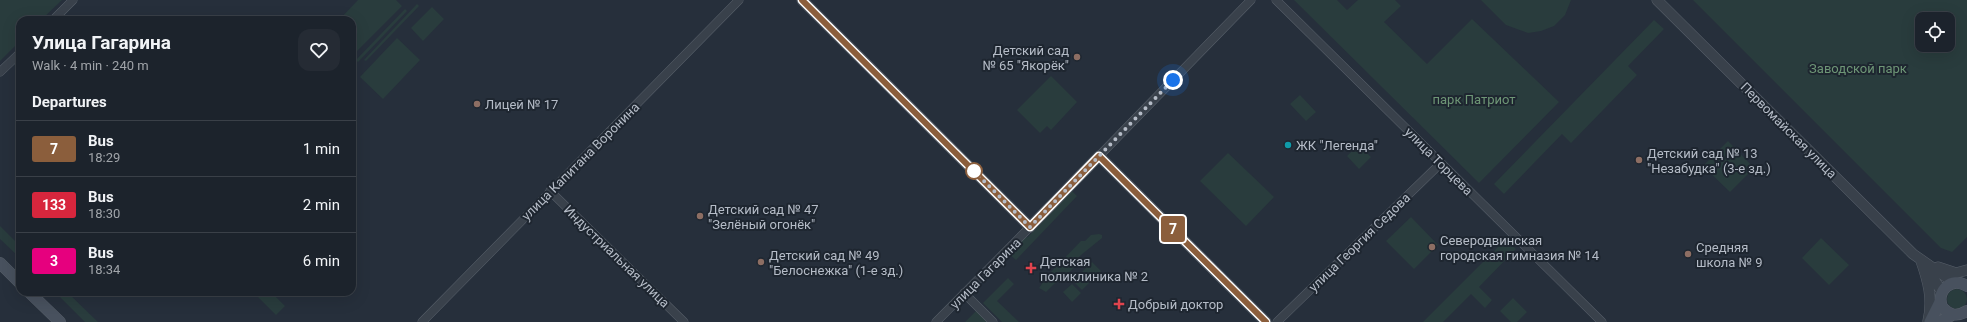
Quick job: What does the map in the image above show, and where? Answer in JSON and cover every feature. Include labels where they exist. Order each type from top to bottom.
[{"type":"main road","points":[[0,263],[16,279]]},
{"type":"main road","points":[[1929,322],[1948,285],[1963,283]]},
{"type":"main road","points":[[33,296],[60,322]]},
{"type":"main road","points":[[1941,297],[1946,311],[1962,315]]},
{"type":"main road","points":[[1940,322],[1962,315]]},
{"type":"street","points":[[57,16],[73,0]]},
{"type":"street","name":"улица Капитана Воронина","points":[[422,322],[739,0]]},
{"type":"street","points":[[802,0],[1030,227]]},
{"type":"street","name":"улица Гагарина","points":[[936,322],[1251,0]]},
{"type":"street","name":"улица Торцева","points":[[1276,0],[1602,322]]},
{"type":"street","name":"Первомайская улица","points":[[1657,0],[1921,260]]},
{"type":"street","points":[[0,72],[16,57]]},
{"type":"street","points":[[1099,156],[1266,322]]},
{"type":"street","name":"улица Георгия Седова","points":[[1277,322],[1441,163]]},
{"type":"street","name":"Индустриальная улица","points":[[550,191],[684,322]]},
{"type":"street","points":[[1921,260],[1948,271],[1956,272],[1967,270]]},
{"type":"street","points":[[1921,260],[1963,283]]},
{"type":"street","points":[[1921,260],[1941,297]]},
{"type":"street","points":[[1921,260],[1930,286],[1931,298],[1929,322]]},
{"type":"street","points":[[964,293],[993,322]]},
{"type":"green space","points":[[0,0],[62,0],[45,16],[16,16],[16,45],[0,61]]},
{"type":"green space","points":[[358,0],[396,0],[402,6],[356,52],[356,16],[343,16]]},
{"type":"green space","name":"парк Патриот","points":[[1294,0],[1337,0],[1347,10],[1358,0],[1395,0],[1401,6],[1384,22],[1427,64],[1472,19],[1559,102],[1479,183]]},
{"type":"green space","points":[[1481,0],[1571,0],[1565,15],[1554,26],[1541,31],[1528,33],[1506,25]]},
{"type":"green space","name":"Заводской парк","points":[[1693,0],[1967,0],[1967,237],[1952,252],[1941,248]]},
{"type":"green space","points":[[417,4],[419,6],[366,61],[364,60]]},
{"type":"green space","points":[[432,7],[444,19],[423,41],[411,28]]},
{"type":"green space","points":[[405,9],[407,11],[358,62],[356,60]]},
{"type":"green space","points":[[1654,20],[1664,29],[1628,66],[1637,75],[1571,143],[1562,134],[1504,194],[1494,184]]},
{"type":"green space","points":[[397,38],[420,60],[383,99],[360,77]]},
{"type":"green space","points":[[1051,76],[1077,102],[1051,130],[1047,126],[1040,133],[1017,110]]},
{"type":"green space","points":[[1300,95],[1316,112],[1306,121],[1290,104]]},
{"type":"green space","points":[[1728,141],[1754,168],[1730,192],[1703,166]]},
{"type":"green space","points":[[1358,145],[1371,157],[1359,169],[1347,156]]},
{"type":"green space","points":[[1228,153],[1274,197],[1246,226],[1200,181]]},
{"type":"green space","points":[[1072,191],[1077,196],[1016,260],[1008,253],[1023,238],[1028,237]]},
{"type":"green space","points":[[1411,217],[1438,245],[1414,269],[1386,241]]},
{"type":"green space","points":[[0,226],[16,242],[16,254],[0,239]]},
{"type":"green space","points":[[1091,235],[1102,235],[1102,238],[1079,257],[1079,262],[1062,280],[1054,284],[1046,292],[1039,288],[1049,274],[1081,241],[1085,241]]},
{"type":"green space","points":[[1821,238],[1849,265],[1829,285],[1802,258]]},
{"type":"green space","points":[[1506,239],[1516,249],[1479,287],[1492,300],[1485,308],[1471,294],[1443,322],[1423,322]]},
{"type":"green space","points":[[1092,262],[1101,271],[1082,290],[1073,281]]},
{"type":"green space","points":[[1008,278],[1014,284],[997,301],[1019,322],[1002,322],[983,303]]},
{"type":"green space","points":[[1072,284],[1081,293],[1072,302],[1063,292]]},
{"type":"green space","points":[[1957,289],[1964,292],[1967,299],[1964,306],[1957,309],[1950,306],[1947,299],[1950,292]]},
{"type":"green space","points":[[59,296],[71,296],[98,322],[85,322]]},
{"type":"green space","points":[[257,296],[275,296],[285,306],[276,315]]},
{"type":"green space","points":[[1513,298],[1527,312],[1517,322],[1511,322],[1500,311]]},
{"type":"green space","points":[[977,310],[989,322],[965,322]]},
{"type":"bus line","name":"7","points":[[802,0],[1030,227],[1099,156],[1266,322]]},
{"type":"place","name":"Детский сад № 65 \"Якорёк\"","points":[[1077,57]]},
{"type":"place","name":"Лицей № 17","points":[[477,104]]},
{"type":"place","name":"ЖК \"Легенда\"","points":[[1288,145]]},
{"type":"place","name":"Детский сад № 13 \"Незабудка\" (3-е зд.)","points":[[1639,160]]},
{"type":"place","name":"Детский сад № 47 \"Зелёный огонёк\"","points":[[700,216]]},
{"type":"place","name":"Северодвинская городская гимназия № 14","points":[[1432,247]]},
{"type":"place","name":"Средняя школа № 9","points":[[1688,254]]},
{"type":"place","name":"Детский сад № 49 \"Белоснежка\" (1-е зд.)","points":[[761,262]]},
{"type":"place","name":"Детская поликлиника № 2","points":[[1031,268]]},
{"type":"place","name":"Добрый доктор","points":[[1119,304]]},
{"type":"route","points":[[974,171],[1030,227],[1173,80]]}]
